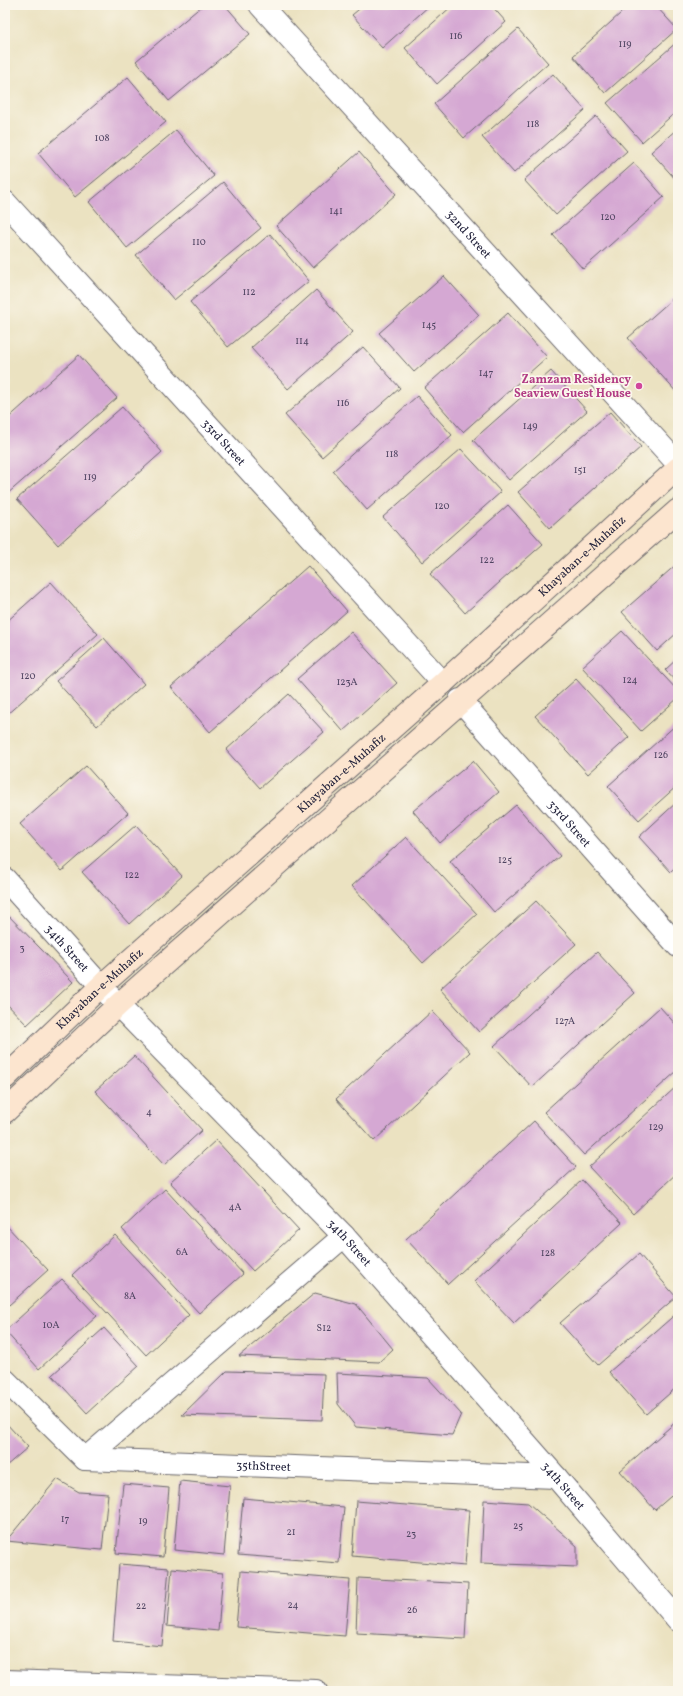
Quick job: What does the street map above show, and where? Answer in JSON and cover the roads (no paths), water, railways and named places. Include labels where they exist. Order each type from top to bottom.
[{"type":"street","name":"32nd Street","points":[[260,5],[678,464]]},
{"type":"street","name":"33rd Street","points":[[5,202],[443,683]]},
{"type":"street","name":"Khayaban-e-Muhafiz","points":[[5,1078],[101,986],[443,683],[678,468]]},
{"type":"street","name":"Khayaban-e-Muhafiz","points":[[5,1112],[118,1005],[460,700],[678,510]]},
{"type":"street","points":[[546,589],[565,609]]},
{"type":"street","name":"33rd Street","points":[[460,700],[678,946]]},
{"type":"street","name":"34th Street","points":[[5,879],[118,1005],[344,1236],[556,1477],[678,1620]]},
{"type":"street","points":[[5,1380],[85,1460],[344,1236]]},
{"type":"street","name":"35thStreet","points":[[85,1460],[556,1477]]},
{"type":"street","points":[[5,1681],[316,1691]]},
{"type":"place","name":"Zamzam Residency Seaview Guest House","points":[[639,386]]}]
